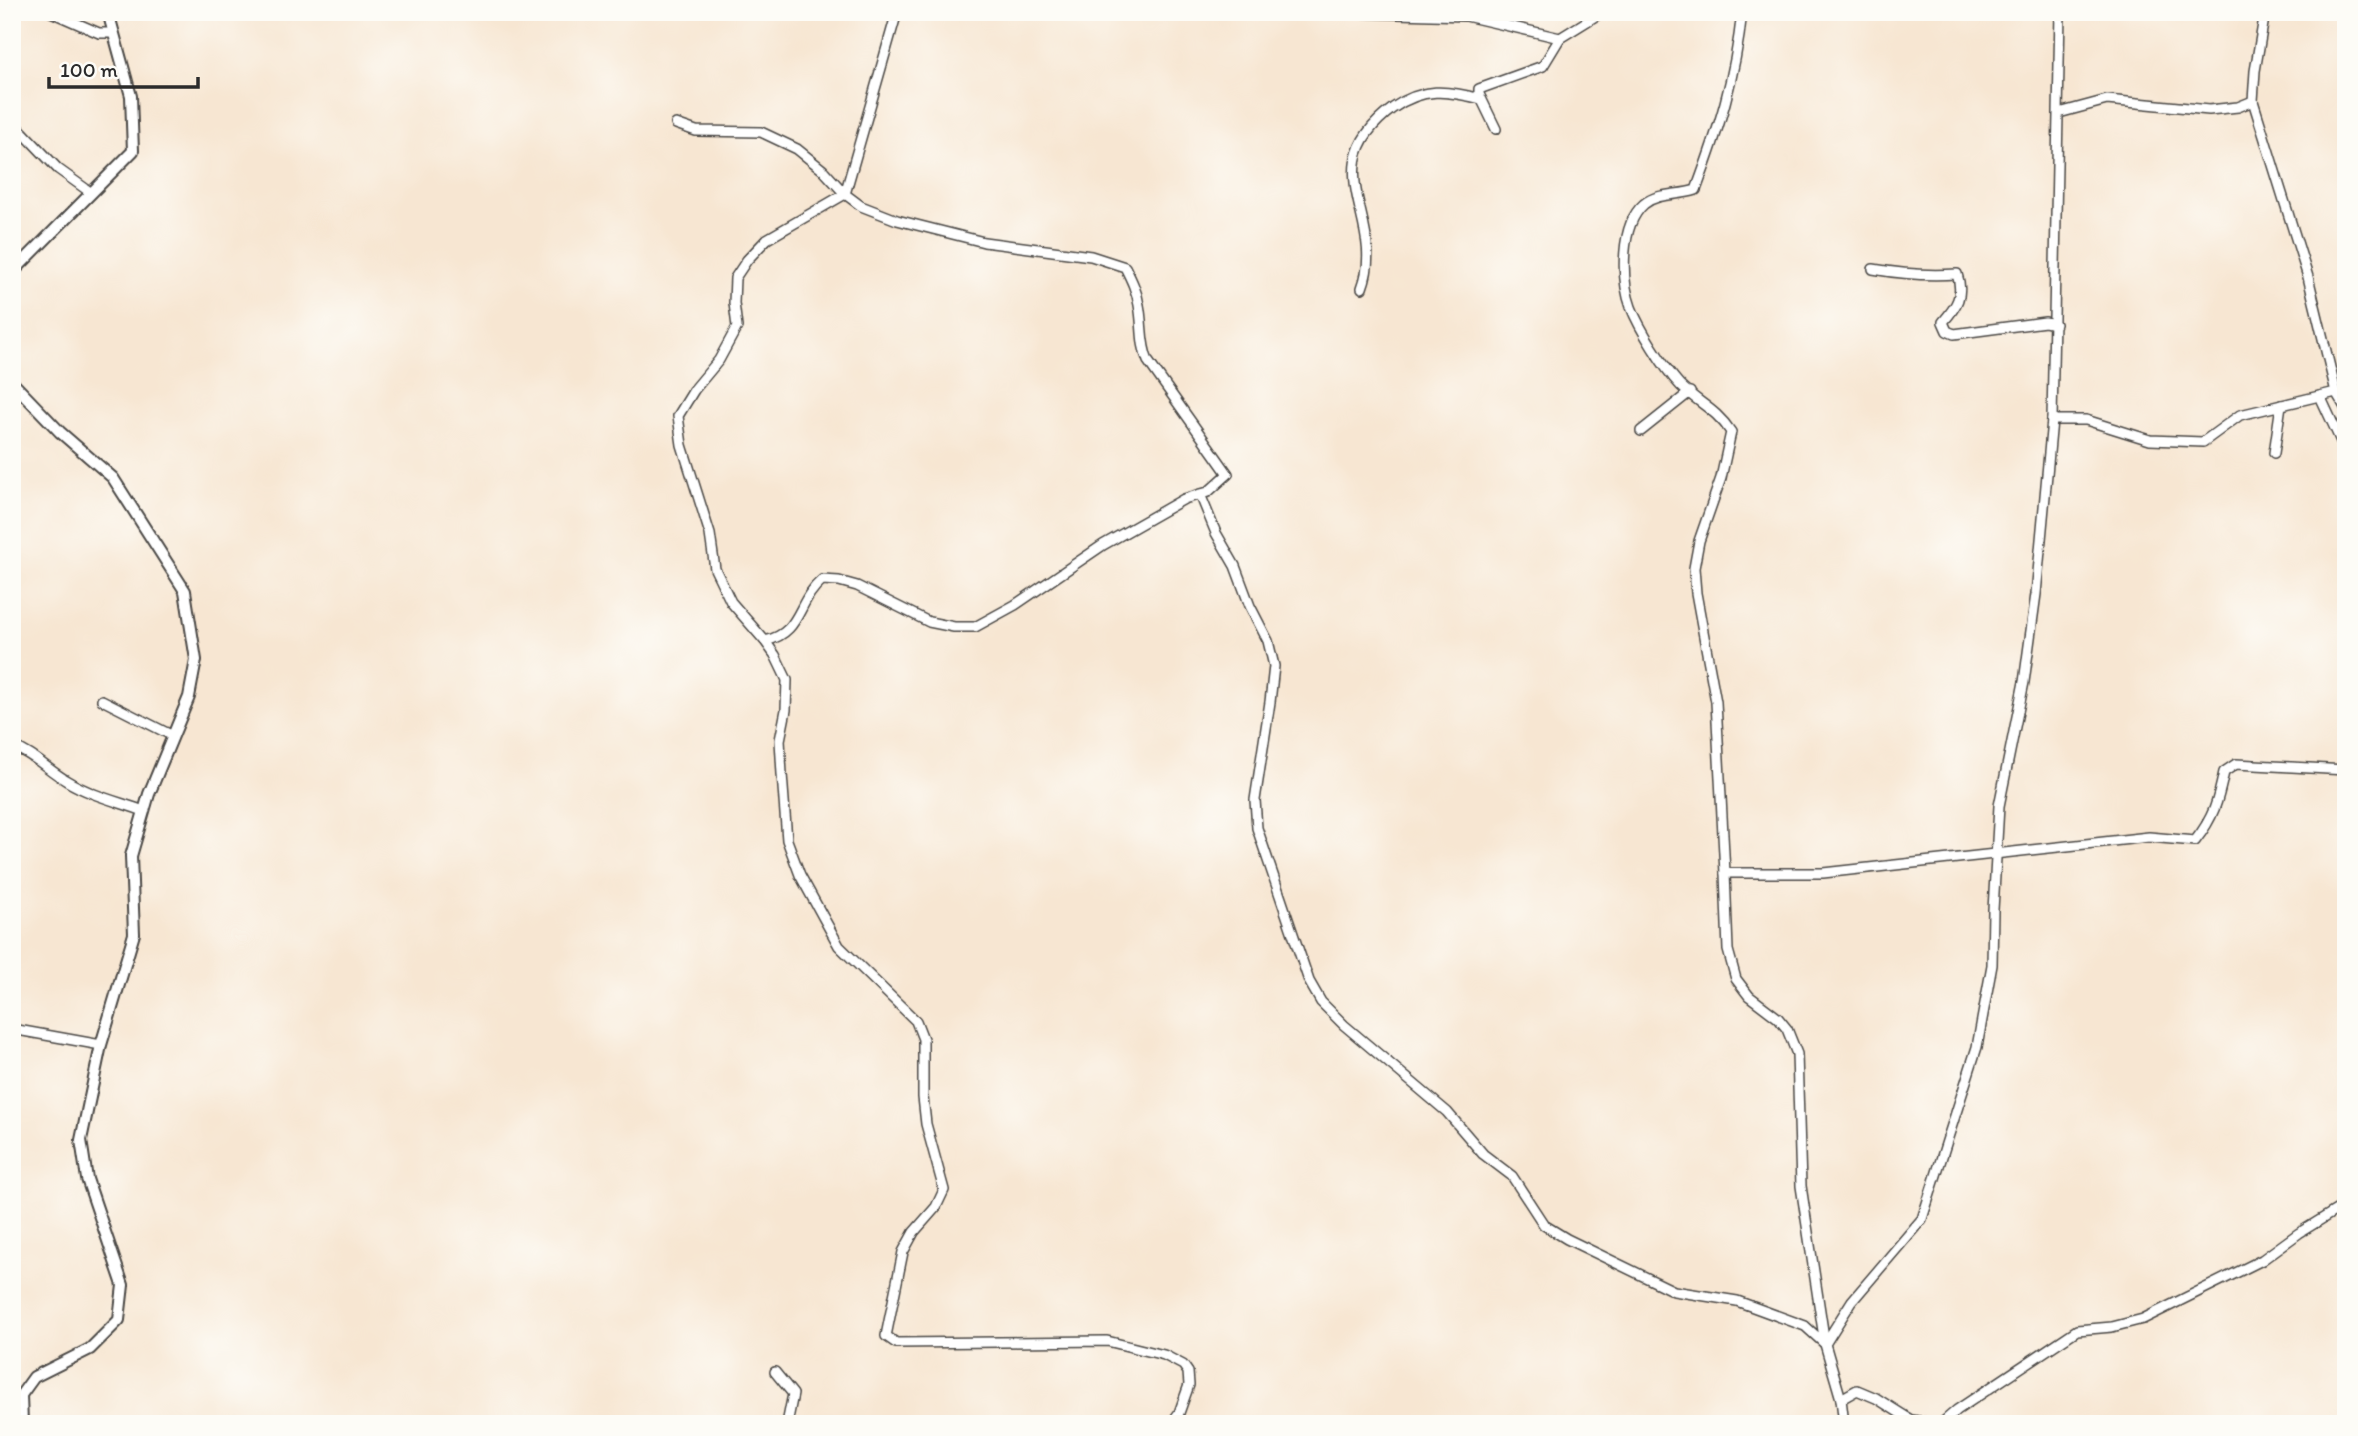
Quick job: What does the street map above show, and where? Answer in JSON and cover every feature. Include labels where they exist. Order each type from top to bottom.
[{"type":"street","points":[[51,12],[99,33],[113,33]]},
{"type":"street","points":[[12,272],[133,151],[131,96],[108,12]]},
{"type":"street","points":[[897,12],[845,194],[767,239],[747,260],[735,278],[737,327],[719,360],[694,390],[678,416],[682,444],[710,534],[715,569],[730,602],[765,641],[787,680],[786,710],[780,740],[782,774],[788,840],[800,875],[839,946],[916,1021],[923,1039],[926,1124],[944,1190],[936,1206],[914,1232],[903,1252],[886,1336],[896,1343],[1107,1341],[1164,1355],[1183,1365],[1188,1372],[1189,1385],[1179,1412],[1171,1424]]},
{"type":"street","points":[[1328,12],[1466,16],[1560,38]]},
{"type":"street","points":[[1496,129],[1479,89],[1543,66],[1560,38],[1602,12]]},
{"type":"street","points":[[1742,12],[1737,58],[1723,117],[1696,190],[1686,194],[1665,194],[1645,204],[1630,221],[1625,273],[1631,307],[1657,353],[1680,385],[1721,417],[1731,432],[1721,478],[1699,541],[1694,568],[1716,702],[1728,950],[1736,979],[1749,996],[1779,1018],[1787,1028],[1797,1054],[1801,1186],[1825,1344],[1841,1399],[1844,1424]]},
{"type":"street","points":[[1825,1344],[1852,1301],[1922,1219],[1978,1047],[1992,965],[1999,806],[2024,682],[2036,594],[2052,420],[2060,12]]},
{"type":"street","points":[[2264,12],[2253,101],[2308,277],[2336,392],[2346,409]]},
{"type":"street","points":[[1362,288],[1366,276],[1366,239],[1353,166],[1364,138],[1375,122],[1400,103],[1426,92],[1447,90],[1481,99]]},
{"type":"street","points":[[2059,113],[2107,100],[2208,110],[2238,107],[2253,101]]},
{"type":"street","points":[[12,121],[58,169],[90,192]]},
{"type":"street","points":[[676,124],[696,131],[761,132],[797,149],[861,206],[897,220],[972,239],[1091,256],[1125,267],[1134,284],[1139,305],[1143,350],[1148,361],[1228,474],[1208,492],[1184,499],[1102,544],[1014,605],[975,627],[954,627],[929,622],[857,586],[822,580],[810,590],[790,627],[780,637],[765,641]]},
{"type":"street","points":[[1872,269],[1896,274],[1957,274],[1961,296],[1943,322],[1947,331],[1954,334],[2045,322],[2055,324]]},
{"type":"street","points":[[12,382],[60,432],[113,478],[185,590],[197,660],[190,697],[144,811],[131,856],[134,934],[102,1045],[81,1140],[87,1179],[123,1285],[119,1320],[90,1349],[34,1377],[21,1395],[22,1424]]},
{"type":"street","points":[[1641,432],[1690,392]]},
{"type":"street","points":[[2052,420],[2086,420],[2150,440],[2203,442],[2240,415],[2336,392]]},
{"type":"street","points":[[2320,396],[2346,452]]},
{"type":"street","points":[[2274,453],[2281,405]]},
{"type":"street","points":[[1199,495],[1235,566],[1250,606],[1268,641],[1273,666],[1255,800],[1257,828],[1309,981],[1321,1002],[1363,1042],[1447,1112],[1483,1154],[1512,1177],[1544,1225],[1674,1291],[1738,1301],[1805,1326],[1825,1344]]},
{"type":"street","points":[[102,700],[173,736]]},
{"type":"street","points":[[12,746],[28,752],[67,781],[96,795],[144,811]]},
{"type":"street","points":[[1725,873],[1823,873],[2149,837],[2195,841],[2209,823],[2219,797],[2224,772],[2236,764],[2346,770]]},
{"type":"street","points":[[12,1029],[102,1045]]},
{"type":"street","points":[[1841,1399],[1857,1390],[1876,1398],[1911,1420],[1940,1424],[2077,1330],[2112,1327],[2144,1319],[2262,1259],[2346,1204]]},
{"type":"street","points":[[775,1372],[793,1394],[787,1424]]}]
